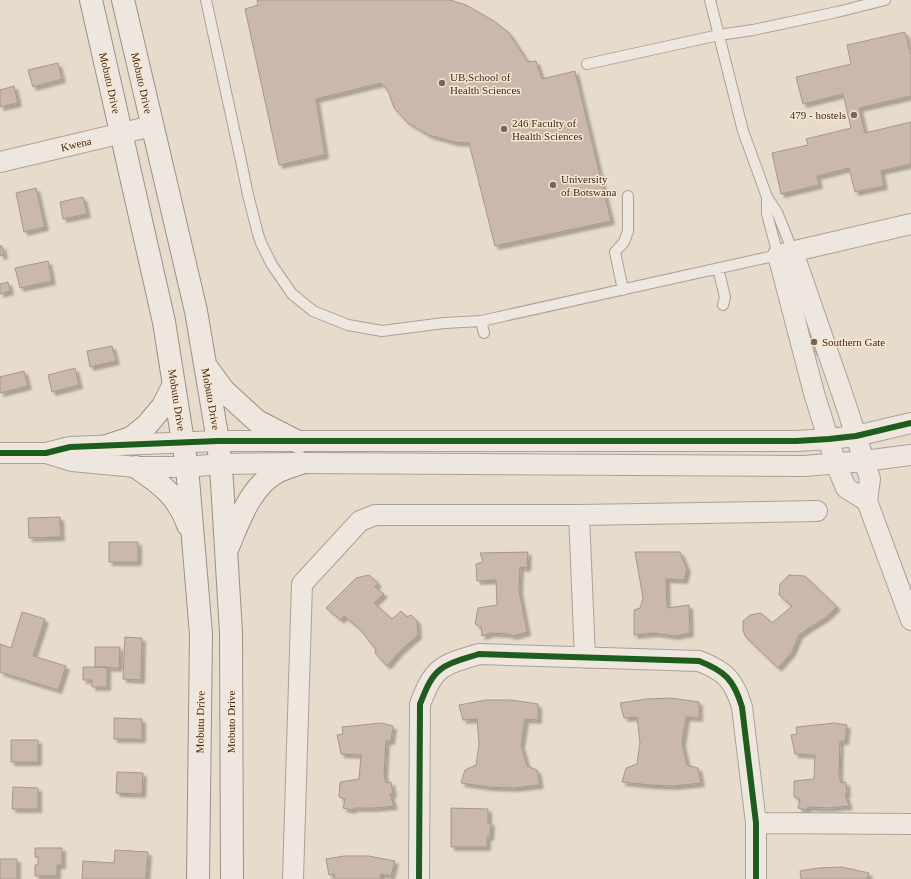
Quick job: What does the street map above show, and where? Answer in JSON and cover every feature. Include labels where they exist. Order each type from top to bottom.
[{"type":"main road","name":"Mobutu Drive","points":[[91,0],[164,322],[184,442],[201,634],[198,879]]},
{"type":"main road","name":"Mobuto Drive","points":[[123,0],[196,311],[218,441],[231,633],[232,879]]},
{"type":"main road","points":[[205,364],[224,391],[247,413],[257,421],[298,442]]},
{"type":"main road","points":[[107,446],[131,438],[147,424],[163,406],[174,384]]},
{"type":"main road","points":[[226,551],[242,514],[254,494],[277,472],[300,463]]},
{"type":"main road","points":[[136,467],[149,475],[176,500],[183,513],[193,542]]},
{"type":"street","name":"Kwena","points":[[0,162],[152,126]]},
{"type":"street","points":[[786,253],[911,224]]},
{"type":"street","points":[[786,253],[856,436],[871,482],[867,501],[910,617]]},
{"type":"street","points":[[786,253],[814,393],[836,464],[846,488],[867,501]]},
{"type":"street","points":[[0,453],[46,453],[70,447],[218,441],[298,442],[829,439],[856,436],[911,423]]},
{"type":"street","points":[[46,453],[72,461],[136,467],[187,467],[220,464],[300,463],[791,466],[836,464],[911,455]]},
{"type":"street","points":[[293,879],[300,598],[302,584],[304,580],[360,521],[374,516],[578,515],[817,511]]},
{"type":"street","points":[[578,515],[585,658]]},
{"type":"street","points":[[419,879],[420,704],[431,681],[441,669],[458,660],[479,654],[699,661],[715,667],[727,677],[737,691],[742,707],[756,823],[756,879]]},
{"type":"street","points":[[756,823],[911,824]]},
{"type":"lane","points":[[206,0],[248,195],[261,243],[272,265],[292,294],[313,311],[348,325],[382,331],[444,323],[482,321],[786,253]]},
{"type":"lane","points":[[710,0],[743,131],[767,197],[778,212],[786,253]]},
{"type":"lane","points":[[587,64],[719,35],[753,30],[837,12],[885,0]]},
{"type":"lane","points":[[623,290],[615,252],[624,242],[628,232],[628,196]]},
{"type":"lane","points":[[767,197],[767,214],[786,253]]},
{"type":"lane","points":[[718,268],[724,297],[723,305]]},
{"type":"lane","points":[[482,321],[484,333]]},
{"type":"building","name":"246 Faculty of Health Sciences","points":[[257,0],[450,0],[466,5],[494,21],[509,33],[528,62],[536,61],[542,79],[575,71],[611,221],[495,246],[469,143],[454,142],[429,135],[408,123],[394,108],[388,91],[381,83],[316,99],[325,155],[279,165],[245,9],[258,5]]},
{"type":"building","name":"479 - hostels","points":[[905,32],[911,55],[911,96],[859,108],[865,133],[911,122],[911,164],[881,171],[884,186],[855,192],[849,168],[817,176],[819,185],[781,194],[772,153],[808,145],[806,139],[851,128],[843,94],[803,104],[796,77],[851,64],[847,45]]},
{"type":"building","points":[[58,63],[62,79],[33,87],[28,70]]},
{"type":"building","points":[[14,86],[18,103],[0,107],[0,90]]},
{"type":"building","points":[[36,188],[45,227],[24,232],[16,193]]},
{"type":"building","points":[[83,197],[87,214],[63,219],[60,202]]},
{"type":"building","points":[[0,246],[2,246],[4,255],[0,256]]},
{"type":"building","points":[[48,261],[52,281],[20,288],[15,268]]},
{"type":"building","points":[[8,282],[10,291],[0,294],[0,284]]},
{"type":"building","points":[[815,332],[820,351],[813,352],[809,334]]},
{"type":"building","points":[[112,346],[116,361],[90,367],[87,351]]},
{"type":"building","points":[[75,368],[79,385],[52,392],[48,375]]},
{"type":"building","points":[[24,371],[28,386],[0,393],[0,377]]},
{"type":"building","points":[[60,517],[61,537],[29,538],[28,518]]},
{"type":"building","points":[[109,542],[138,542],[138,562],[109,562]]},
{"type":"building","points":[[528,552],[527,568],[520,567],[519,590],[527,632],[513,636],[508,634],[491,633],[482,636],[481,627],[475,624],[478,608],[497,605],[496,580],[477,581],[476,564],[483,562],[480,553]]},
{"type":"building","points":[[635,552],[680,552],[687,569],[684,580],[666,579],[667,608],[689,605],[690,633],[675,636],[654,633],[634,635],[634,610],[640,608],[643,598]]},
{"type":"building","points":[[369,575],[378,583],[375,587],[384,594],[374,603],[392,619],[401,611],[407,617],[411,615],[417,621],[418,635],[401,650],[387,666],[375,653],[376,650],[360,629],[344,616],[341,620],[326,608],[356,578]]},
{"type":"building","points":[[789,575],[805,576],[837,607],[825,618],[799,635],[792,652],[778,668],[745,636],[743,621],[750,615],[761,613],[772,623],[792,606],[779,595],[780,584]]},
{"type":"building","points":[[22,612],[45,619],[33,656],[66,666],[58,690],[0,672],[0,644],[11,648]]},
{"type":"building","points":[[125,637],[142,638],[141,680],[123,679]]},
{"type":"building","points":[[95,647],[120,647],[119,668],[95,667]]},
{"type":"building","points":[[83,667],[107,667],[107,687],[92,687],[92,680],[83,680]]},
{"type":"building","points":[[671,698],[699,702],[699,718],[686,717],[682,743],[687,765],[698,768],[701,783],[674,786],[622,782],[626,768],[637,764],[640,743],[637,717],[624,718],[620,703],[647,699]]},
{"type":"building","points":[[486,700],[511,700],[538,704],[538,720],[525,719],[521,745],[527,766],[537,770],[540,785],[513,788],[489,787],[461,783],[465,770],[476,765],[479,744],[477,719],[463,720],[459,705]]},
{"type":"building","points":[[114,718],[142,719],[142,739],[114,739]]},
{"type":"building","points":[[381,723],[393,726],[391,741],[386,741],[384,775],[386,783],[391,782],[393,794],[390,794],[394,806],[354,808],[352,810],[343,808],[345,799],[339,797],[340,782],[359,779],[361,755],[341,754],[337,735],[343,734],[342,727]]},
{"type":"building","points":[[835,723],[847,725],[845,741],[840,741],[839,775],[841,783],[846,782],[847,793],[845,794],[849,806],[829,808],[808,807],[806,810],[798,808],[800,799],[794,797],[794,781],[814,779],[815,755],[795,754],[791,735],[797,734],[796,727]]},
{"type":"building","points":[[11,740],[38,740],[38,762],[11,762]]},
{"type":"building","points":[[117,772],[143,773],[142,794],[116,793]]},
{"type":"building","points":[[13,787],[38,788],[38,809],[12,809]]},
{"type":"building","points":[[451,808],[488,809],[488,823],[491,822],[490,837],[487,837],[487,847],[451,847]]},
{"type":"building","points":[[35,848],[62,848],[62,865],[57,865],[57,876],[35,876],[35,865],[38,865],[38,857],[35,857]]},
{"type":"building","points":[[115,850],[148,852],[146,879],[82,879],[83,861],[114,863]]},
{"type":"building","points":[[344,856],[369,856],[395,861],[391,876],[381,874],[380,879],[335,879],[334,874],[329,875],[326,859]]},
{"type":"building","points":[[0,859],[17,859],[17,879],[0,879]]},
{"type":"building","points":[[842,867],[869,873],[867,879],[801,879],[800,871],[818,868]]},
{"type":"cycle path","points":[[0,453],[46,453],[70,447],[218,441],[796,441],[856,436],[911,423]]},
{"type":"cycle path","points":[[419,879],[420,704],[431,680],[437,672],[454,662],[479,654],[699,661],[722,673],[732,683],[742,707],[756,823],[756,879]]},
{"type":"place","name":"UB,School of Health Sciences","points":[[442,83]]},
{"type":"place","name":"479 - hostels","points":[[854,115]]},
{"type":"place","name":"246 Faculty of Health Sciences","points":[[504,129]]},
{"type":"place","name":"University of Botswana","points":[[553,185]]},
{"type":"place","name":"Southern Gate","points":[[814,342]]}]
